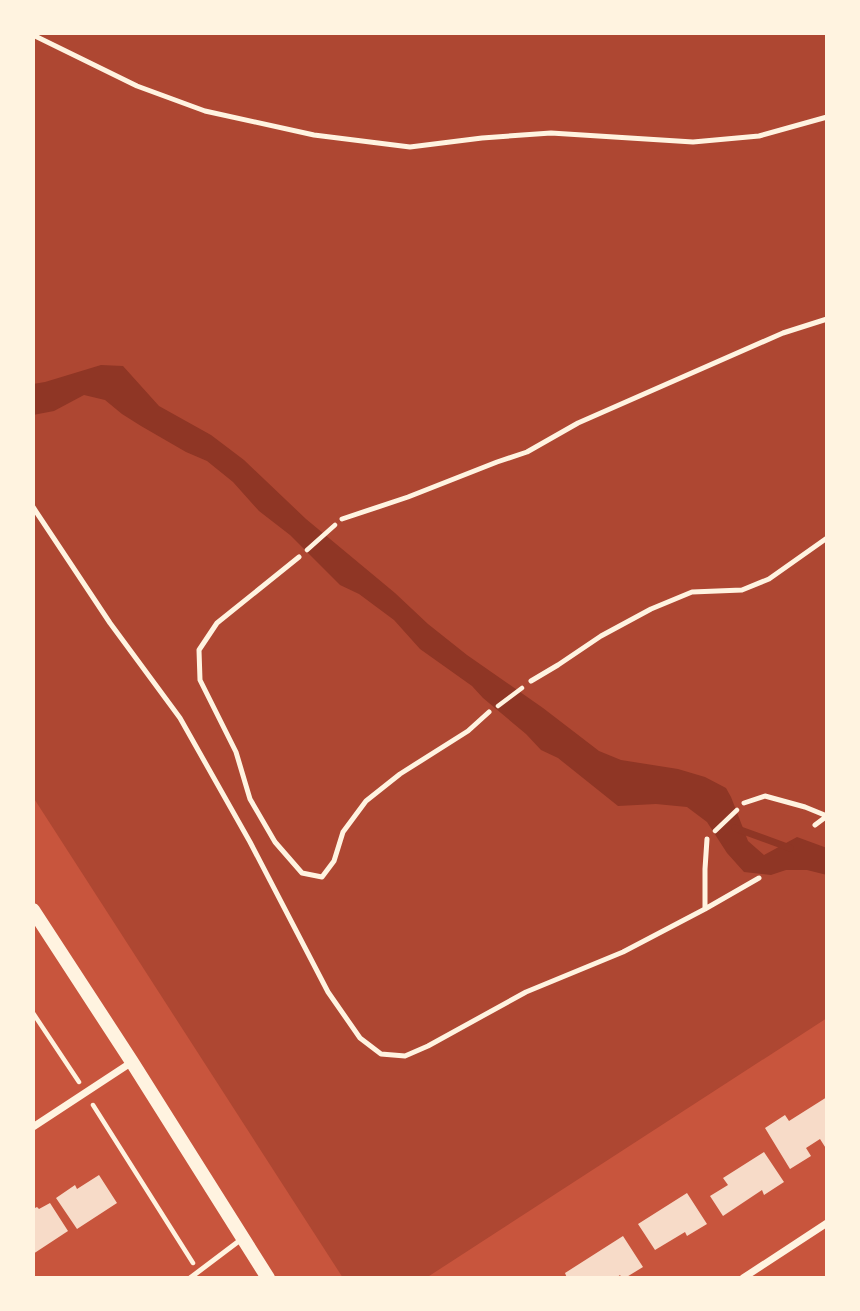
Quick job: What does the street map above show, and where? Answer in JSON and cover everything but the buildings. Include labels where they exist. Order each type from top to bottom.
[{"type":"main road","points":[[33,910],[268,1278]]},
{"type":"street","points":[[33,1127],[132,1062]]},
{"type":"street","points":[[744,1278],[827,1223]]},
{"type":"lane","points":[[33,35],[137,86],[205,111],[314,135],[410,147],[551,133],[693,142],[759,136],[827,117]]},
{"type":"lane","points":[[342,519],[527,452],[578,423],[783,333],[827,319]]},
{"type":"lane","points":[[33,507],[110,623],[180,718],[250,842],[328,992],[360,1038],[381,1054],[405,1056],[527,992],[623,952],[759,878]]},
{"type":"lane","points":[[531,681],[601,636],[651,609],[692,592],[742,590],[769,579],[827,538]]},
{"type":"lane","points":[[299,557],[217,623],[199,650],[200,680],[236,752],[250,799],[275,842],[302,873],[321,877],[334,862],[343,832],[366,801],[400,774],[467,731],[489,712]]},
{"type":"lane","points":[[744,803],[765,796],[827,816]]},
{"type":"lane","points":[[815,825],[827,816]]},
{"type":"lane","points":[[705,909],[707,839]]},
{"type":"lane","points":[[190,1278],[243,1238]]},
{"type":"path","points":[[299,557],[342,519]]},
{"type":"path","points":[[489,712],[531,681]]},
{"type":"path","points":[[707,839],[744,803]]},
{"type":"path","points":[[33,1013],[198,1272]]},
{"type":"shaded area","points":[[33,33],[827,33],[827,1018],[426,1278],[343,1278],[33,797]]},
{"type":"shaded area","points":[[101,365],[123,366],[159,406],[211,435],[244,460],[306,519],[428,624],[599,751],[621,760],[678,769],[705,777],[726,788],[748,841],[764,855],[797,837],[827,848],[827,875],[807,870],[786,870],[771,875],[744,872],[727,853],[707,822],[687,807],[656,804],[618,806],[558,758],[541,750],[472,686],[420,649],[394,620],[359,594],[340,585],[290,535],[259,511],[233,482],[207,461],[141,426],[105,400],[84,395],[54,411],[33,415],[33,384]]},
{"type":"waterway","points":[[735,828],[790,848]]}]
